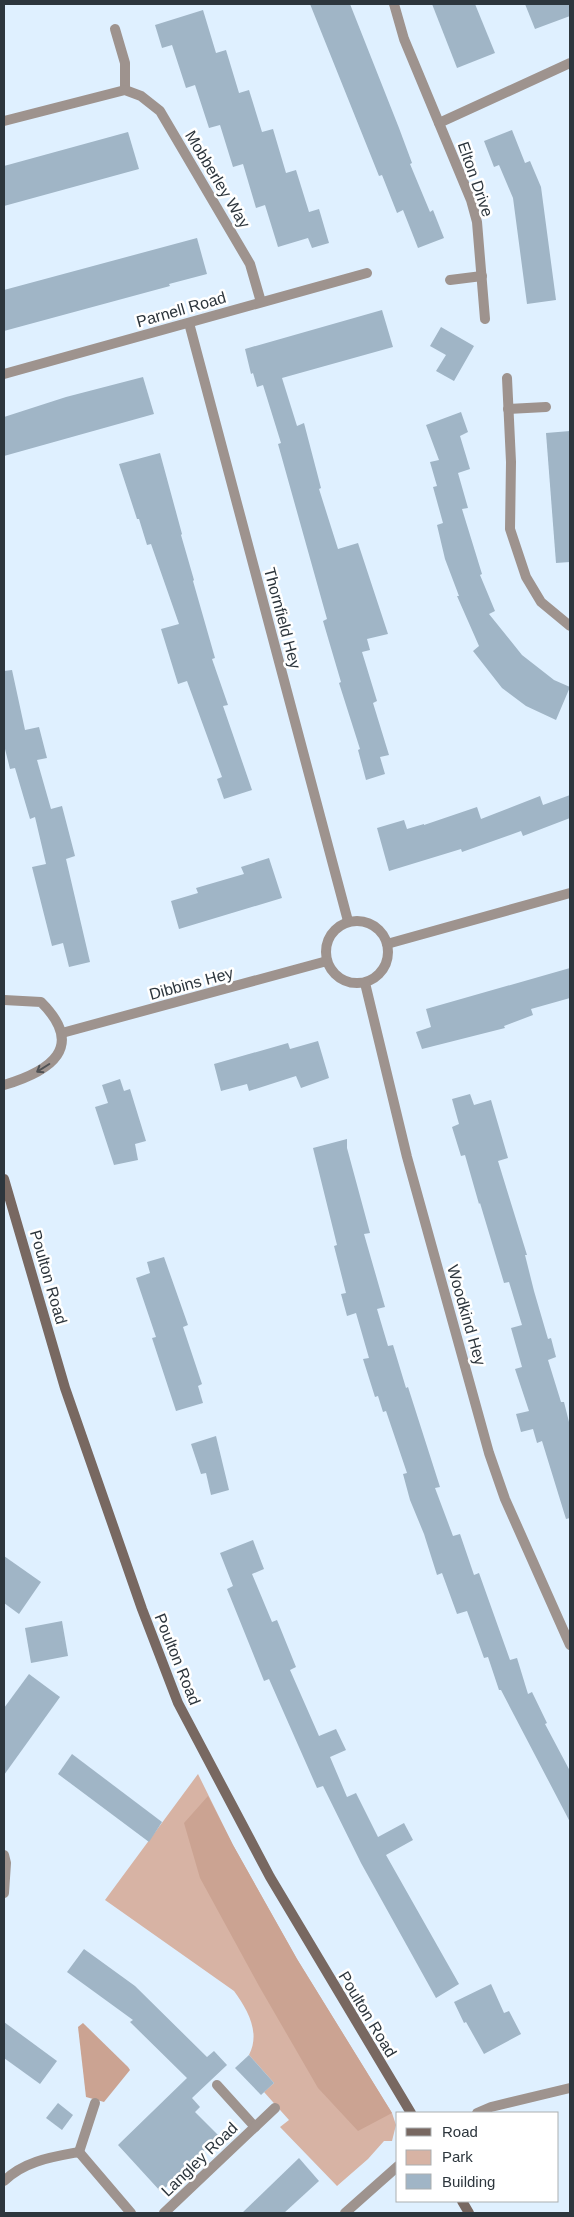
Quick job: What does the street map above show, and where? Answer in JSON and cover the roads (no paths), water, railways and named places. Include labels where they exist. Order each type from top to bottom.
[{"type":"street","name":"Elton Drive","points":[[394,4],[404,39],[471,200],[477,222],[485,320]]},
{"type":"street","points":[[4,121],[125,90],[125,63],[115,29]]},
{"type":"street","points":[[439,123],[570,63]]},
{"type":"street","name":"Mobberley Way","points":[[125,90],[141,96],[160,111],[250,264],[261,302]]},
{"type":"street","name":"Parnell Road","points":[[4,374],[367,273]]},
{"type":"street","points":[[450,280],[482,276]]},
{"type":"street","name":"Thornfield Hey","points":[[189,323],[348,921]]},
{"type":"street","points":[[507,378],[511,462],[510,529],[526,577],[541,602],[570,626]]},
{"type":"street","points":[[508,408],[546,407]]},
{"type":"street","points":[[387,944],[570,893]]},
{"type":"street","points":[[348,921],[368,922],[378,928],[387,944],[389,952],[386,964],[380,974],[365,983],[346,982],[336,976],[327,961],[325,950],[328,938],[337,927],[348,921]]},
{"type":"street","name":"Dibbins Hey","points":[[62,1033],[327,961]]},
{"type":"street","name":"Woodkind Hey","points":[[365,983],[407,1157],[490,1453],[505,1499],[570,1645]]},
{"type":"street","points":[[4,1000],[41,1002],[53,1014],[62,1033],[58,1056],[47,1067],[22,1080],[4,1085]]},
{"type":"street","name":"Poulton Road","points":[[4,1179],[65,1388],[142,1609],[178,1703],[270,1877],[410,2112]]},
{"type":"street","points":[[4,1855],[6,1863],[4,1893]]},
{"type":"street","name":"Langley Road","points":[[217,2085],[255,2127]]},
{"type":"street","points":[[479,2112],[491,2107],[570,2088]]},
{"type":"street","points":[[79,2152],[95,2103]]},
{"type":"street","name":"Langley Road","points":[[164,2213],[274,2108]]},
{"type":"street","points":[[4,2181],[15,2170],[45,2159],[79,2152]]},
{"type":"street","points":[[79,2152],[131,2213]]},
{"type":"street","points":[[345,2213],[396,2168]]},
{"type":"street","points":[[463,2202],[469,2213]]}]
